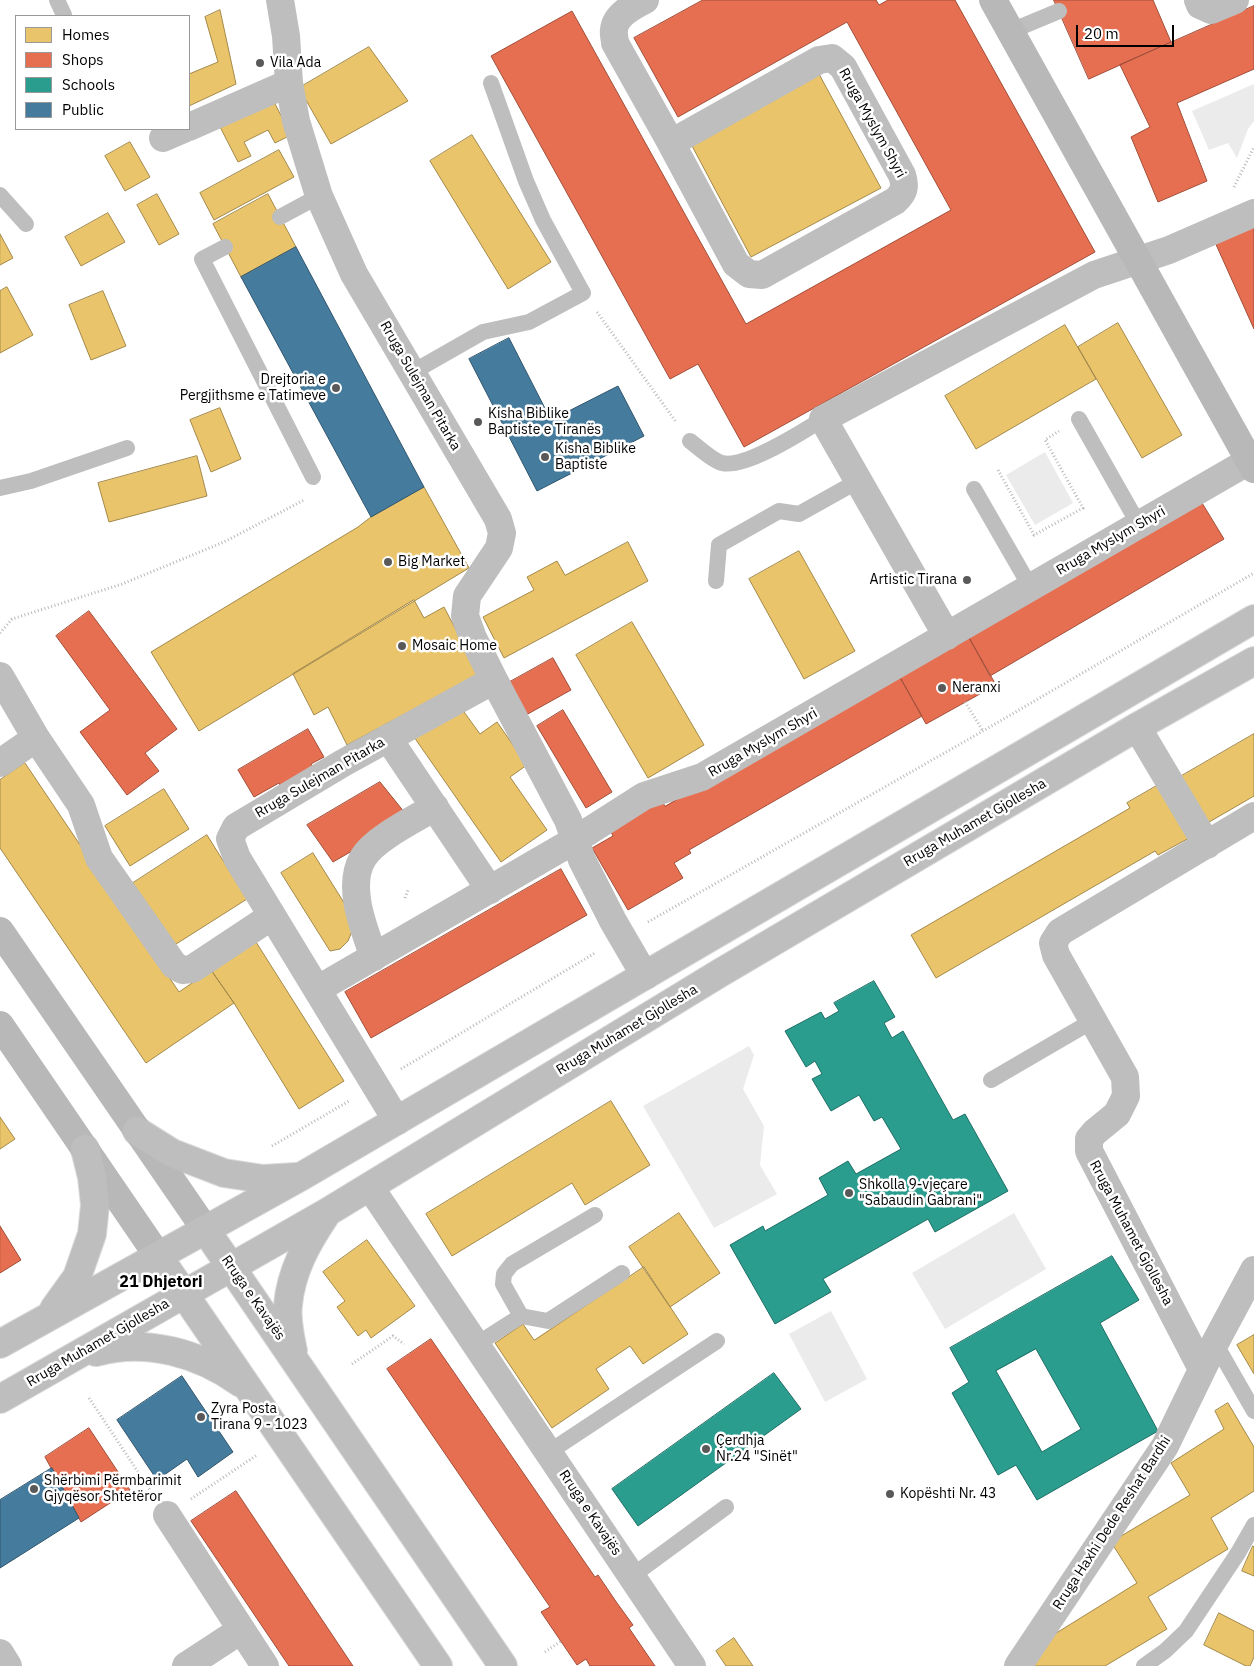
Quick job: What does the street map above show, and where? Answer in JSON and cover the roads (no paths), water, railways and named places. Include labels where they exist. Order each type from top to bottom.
[{"type":"main road","name":"Rruga Myslym Shyri","points":[[994,0],[1137,260],[1252,463]]},
{"type":"main road","name":"Rruga e Kavajës","points":[[0,931],[205,1229]]},
{"type":"main road","points":[[0,1025],[158,1256]]},
{"type":"street","name":"Rruga Sulejman Pitarka","points":[[280,0],[286,36],[289,83],[296,121],[319,196],[354,274],[498,519],[502,533],[499,548],[467,596],[465,616],[473,638],[568,820],[582,860],[645,976]]},
{"type":"street","name":"Rruga Myslym Shyri","points":[[645,0],[618,18],[614,30],[615,43],[671,142],[727,249],[736,264],[749,274],[762,275],[903,195],[905,184],[902,175],[843,67],[832,58],[819,60],[671,142]]},
{"type":"street","points":[[1198,0],[1200,5],[1211,10],[1235,0]]},
{"type":"street","points":[[190,127],[289,83]]},
{"type":"street","points":[[947,636],[822,419],[1094,275],[1169,250],[1254,213]]},
{"type":"street","name":"Rruga Myslym Shyri","points":[[575,840],[644,796],[702,778],[1139,525],[1252,463]]},
{"type":"street","points":[[0,1344],[398,1121],[1254,619]]},
{"type":"street","name":"Rruga Muhamet Gjollesha","points":[[0,1399],[75,1358],[326,1213],[720,973],[1137,727],[1254,661]]},
{"type":"street","points":[[0,676],[36,738],[81,805],[99,858],[174,965],[182,970],[192,969],[272,916],[398,1121]]},
{"type":"street","name":"Rruga Sulejman Pitarka","points":[[272,916],[236,858],[230,839],[236,827],[343,763],[494,680]]},
{"type":"street","points":[[1137,727],[1207,844]]},
{"type":"street","points":[[0,763],[36,738]]},
{"type":"street","points":[[388,738],[490,890]]},
{"type":"street","points":[[374,957],[363,926],[357,900],[357,872],[364,856],[379,842],[435,807]]},
{"type":"street","name":"Rruga Muhamet Gjollesha","points":[[1202,1369],[1089,1151],[1089,1140],[1094,1132],[1117,1114],[1126,1096],[1125,1077],[1056,955],[1053,943],[1060,932],[1254,816]]},
{"type":"street","points":[[318,989],[575,840]]},
{"type":"street","points":[[137,1131],[172,1153],[224,1173],[263,1179],[302,1176]]},
{"type":"street","points":[[51,1314],[77,1277],[92,1234],[95,1205],[92,1177],[85,1149]]},
{"type":"street","name":"Rruga e Kavajës","points":[[370,1187],[692,1666]]},
{"type":"street","points":[[294,1358],[288,1322],[291,1287],[298,1261],[326,1213]]},
{"type":"street","name":"Rruga e Kavajës","points":[[205,1229],[503,1666]]},
{"type":"street","points":[[158,1256],[438,1666]]},
{"type":"street","name":"Rruga Haxhi Dede Reshat Bardhi","points":[[1026,1661],[1165,1446],[1214,1343],[1254,1270]]},
{"type":"street","points":[[75,1358],[108,1348],[142,1346],[176,1352],[203,1360],[251,1390]]},
{"type":"street","points":[[167,1515],[265,1666]]},
{"type":"street","points":[[186,1666],[241,1630]]},
{"type":"street","points":[[0,1654],[8,1666]]},
{"type":"lane","points":[[1011,31],[1059,11]]},
{"type":"lane","points":[[411,373],[483,332],[529,322],[583,293],[543,220],[526,181],[491,83]]},
{"type":"lane","points":[[0,195],[26,224]]},
{"type":"lane","points":[[280,217],[319,196]]},
{"type":"lane","points":[[225,247],[202,259],[313,477]]},
{"type":"lane","points":[[690,441],[722,463],[744,461],[791,438],[822,419]]},
{"type":"lane","points":[[1079,419],[1139,525]]},
{"type":"lane","points":[[0,488],[31,481],[127,448]]},
{"type":"lane","points":[[716,580],[719,545],[779,511],[799,514],[858,481]]},
{"type":"lane","points":[[974,489],[1031,588]]},
{"type":"lane","points":[[991,1080],[1094,1020]]},
{"type":"lane","points":[[521,1316],[503,1284],[504,1274],[512,1264],[595,1215]]},
{"type":"lane","points":[[477,1344],[521,1316],[548,1321],[622,1273]]},
{"type":"lane","points":[[549,1452],[716,1340]]},
{"type":"lane","points":[[1214,1343],[1254,1411]]},
{"type":"lane","points":[[632,1576],[726,1507]]},
{"type":"lane","points":[[1144,1666],[1165,1651],[1186,1630],[1238,1553],[1254,1525]]},
{"type":"place","name":"Vila Ada","points":[[260,63]]},
{"type":"place","name":"Drejtoria e Pergjithsme e Tatimeve","points":[[336,388]]},
{"type":"place","name":"Kisha Biblike Baptiste e Tiranës","points":[[478,422]]},
{"type":"place","name":"Kisha Biblike Baptiste","points":[[545,457]]},
{"type":"place","name":"Big Market","points":[[388,562]]},
{"type":"place","name":"Artistic Tirana","points":[[967,580]]},
{"type":"place","name":"Mosaic Home","points":[[402,646]]},
{"type":"place","name":"Neranxi","points":[[942,688]]},
{"type":"place","name":"Shkolla 9-vjeçare \"Sabaudin Gabrani\"","points":[[849,1193]]},
{"type":"place","name":"Zyra Posta Tirana 9 - 1023","points":[[201,1417]]},
{"type":"place","name":"Çerdhja Nr.24 \"Sinët\"","points":[[706,1449]]},
{"type":"place","name":"Shërbimi Përmbarimit Gjyqësor Shtetëror","points":[[34,1489]]},
{"type":"place","name":"Kopështi Nr. 43","points":[[890,1494]]},
{"type":"district","name":"21 Dhjetori","points":[[161,1282]]}]
